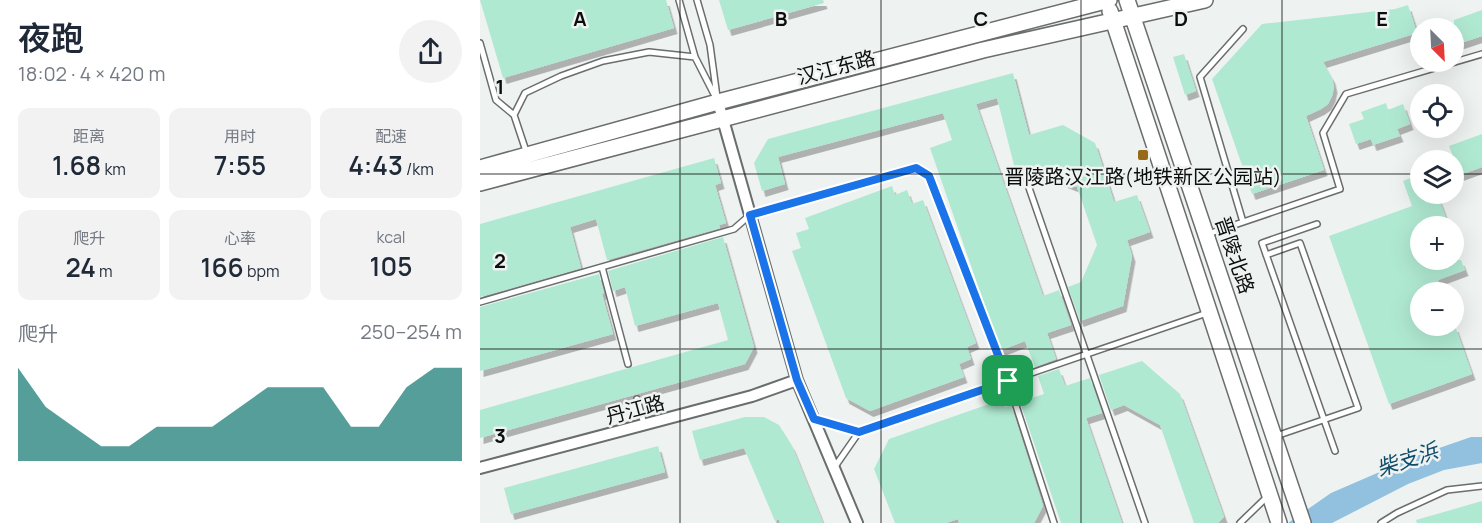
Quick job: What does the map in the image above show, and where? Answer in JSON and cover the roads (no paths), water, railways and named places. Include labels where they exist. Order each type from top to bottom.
[{"type":"street","name":"汉江东路","points":[[480,168],[718,102],[1107,0]]},
{"type":"street","points":[[1107,0],[1280,523]]},
{"type":"street","name":"晋陵北路","points":[[1127,0],[1301,516]]},
{"type":"street","name":"汉江东路","points":[[480,183],[983,50],[1205,0]]},
{"type":"street","points":[[718,102],[797,380],[857,523]]},
{"type":"street","name":"丹江路","points":[[480,468],[752,396],[797,380]]},
{"type":"lane","points":[[679,0],[695,57],[718,102]]},
{"type":"lane","points":[[697,0],[710,45],[718,102]]},
{"type":"lane","points":[[1243,29],[1200,77],[1243,222]]},
{"type":"lane","points":[[480,43],[496,100],[514,115],[527,155]]},
{"type":"lane","points":[[514,115],[525,93],[561,76],[603,61],[649,52],[695,57]]},
{"type":"lane","points":[[1206,234],[1340,189],[1323,134],[1346,94],[1482,54]]},
{"type":"lane","points":[[480,302],[734,229],[750,215],[916,168],[929,176],[1008,381],[1054,523]]},
{"type":"lane","points":[[1028,185],[1145,523]]},
{"type":"lane","points":[[1317,224],[1262,243],[1335,451]]},
{"type":"lane","points":[[1266,255],[1300,243],[1358,408],[1274,437]]},
{"type":"lane","points":[[602,267],[628,364]]},
{"type":"lane","points":[[814,419],[859,432],[1210,312]]},
{"type":"lane","points":[[637,399],[644,425]]},
{"type":"lane","points":[[834,468],[859,432]]},
{"type":"lane","points":[[1381,523],[1447,490],[1482,486]]},
{"type":"lane","points":[[1240,523],[1270,494]]},
{"type":"water","points":[[1471,437],[1482,437],[1482,463],[1444,470],[1408,484],[1332,523],[1288,523],[1331,493],[1419,455]]},
{"type":"place","name":"晋陵路汉江路(地铁新区公园站)","points":[[1143,155]]},
{"type":"water label","name":"柴支浜","points":[[1407,459]]}]
